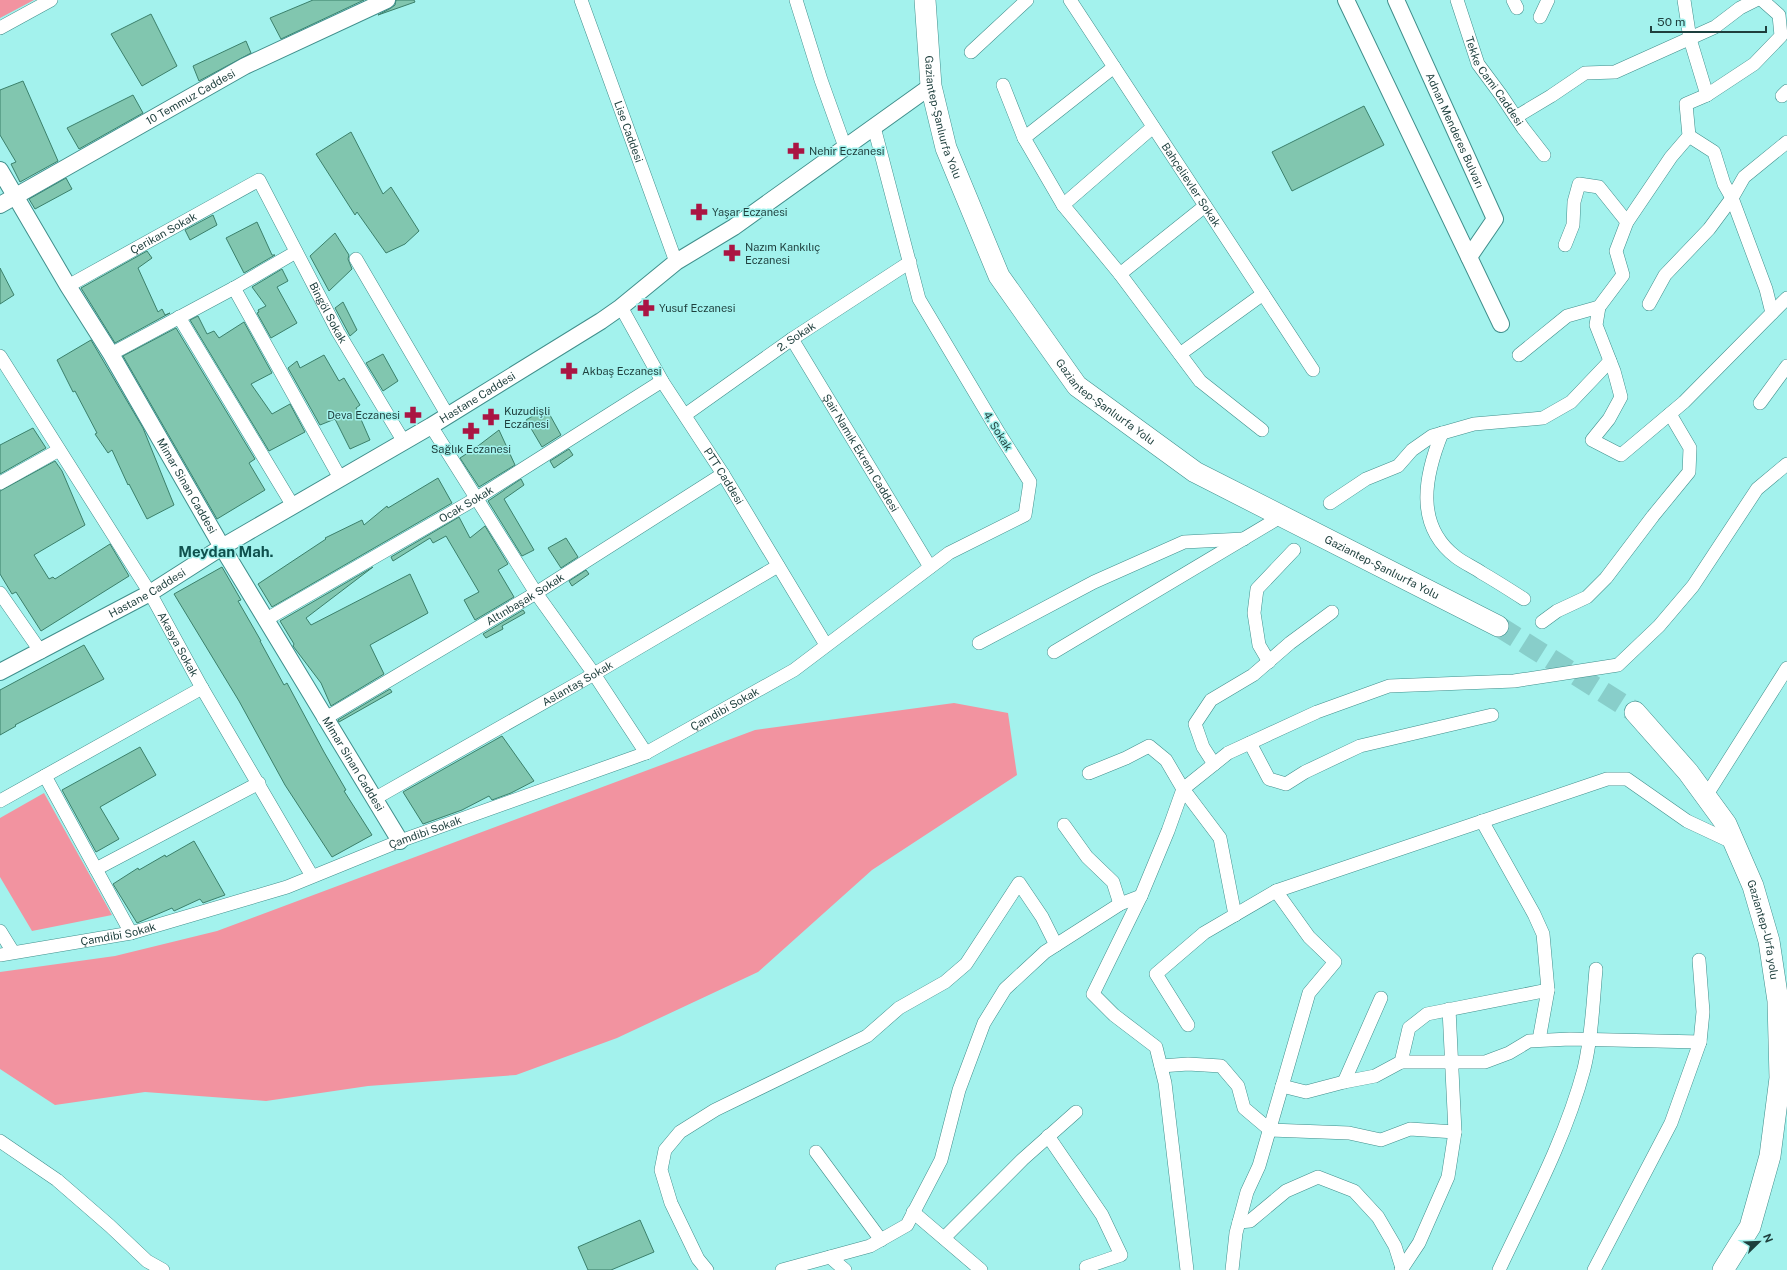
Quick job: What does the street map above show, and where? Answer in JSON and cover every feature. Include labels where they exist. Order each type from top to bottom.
[{"type":"main road","name":"Gaziantep-Şanlıurfa Yolu","points":[[925,0],[931,86],[946,148],[998,276],[1077,386],[1196,472],[1498,626]]},
{"type":"main road","name":"Gaziantep-Urfa yolu","points":[[1635,712],[1688,772],[1726,824],[1753,886],[1769,941],[1778,1001],[1780,1078],[1770,1156],[1750,1227],[1723,1270]]},
{"type":"street","points":[[0,28],[51,0]]},
{"type":"street","name":"10 Temmuz Caddesi","points":[[0,205],[246,66],[387,0]]},
{"type":"street","name":"Lise Caddesi","points":[[581,0],[676,262]]},
{"type":"street","points":[[796,0],[820,80],[845,147]]},
{"type":"street","points":[[971,52],[1027,0]]},
{"type":"street","name":"Bahçelievler Sokak","points":[[1070,0],[1313,370]]},
{"type":"street","points":[[1346,0],[1501,324]]},
{"type":"street","name":"Adnan Menderes Bulvarı","points":[[1396,0],[1495,219],[1469,257]]},
{"type":"street","name":"Tekke Cami Caddesi","points":[[1457,0],[1478,64],[1502,95],[1544,155]]},
{"type":"street","points":[[1540,17],[1548,0]]},
{"type":"street","points":[[1684,0],[1690,39],[1706,95]]},
{"type":"street","points":[[1516,117],[1585,73],[1615,72],[1715,27],[1740,8],[1764,1],[1779,15],[1782,36],[1754,64],[1706,95],[1686,104],[1689,136],[1671,157],[1627,222],[1616,251],[1624,275],[1599,307],[1596,325],[1622,397],[1609,419],[1592,440],[1621,455],[1690,396],[1787,298]]},
{"type":"street","points":[[1024,138],[1114,67]]},
{"type":"street","points":[[1003,85],[1024,138],[1063,205],[1120,274],[1200,381],[1262,430]]},
{"type":"street","name":"Hastane Caddesi","points":[[0,672],[41,652],[150,593],[222,547],[448,416],[621,307],[676,262],[734,228],[931,86]]},
{"type":"street","name":"4. Sokak","points":[[826,645],[949,553],[1025,515],[1030,482],[919,299],[874,127]]},
{"type":"street","points":[[1063,205],[1153,127]]},
{"type":"street","points":[[1689,136],[1714,152],[1724,184],[1732,198],[1766,289],[1772,313]]},
{"type":"street","points":[[1649,304],[1665,276],[1709,229],[1732,198],[1744,178],[1787,142]]},
{"type":"street","name":"Mimar Sinan Caddesi","points":[[0,170],[68,286],[111,354],[222,547],[324,719],[400,841]]},
{"type":"street","name":"Bingöl Sokak","points":[[259,180],[338,332],[404,442]]},
{"type":"street","name":"Çerikan Sokak","points":[[68,286],[259,180]]},
{"type":"street","points":[[1565,245],[1573,225],[1574,202],[1579,184],[1599,187],[1627,222]]},
{"type":"street","points":[[1120,274],[1205,206]]},
{"type":"street","points":[[111,354],[234,288],[296,252]]},
{"type":"street","points":[[356,259],[448,416]]},
{"type":"street","name":"2. Sokak","points":[[685,415],[792,339],[910,262]]},
{"type":"street","points":[[234,288],[340,478]]},
{"type":"street","points":[[1180,354],[1263,294]]},
{"type":"street","name":"PTT Caddesi","points":[[621,307],[662,381],[723,474],[826,645]]},
{"type":"street","points":[[1519,356],[1567,316],[1599,307]]},
{"type":"street","points":[[179,317],[293,506]]},
{"type":"street","name":"Şair Namık Ekrem Caddesi","points":[[792,339],[930,567]]},
{"type":"street","name":"Akasya Sokak","points":[[0,356],[150,593],[202,688],[259,783],[312,876]]},
{"type":"street","points":[[1330,503],[1366,479],[1398,466],[1412,450],[1432,436],[1474,424],[1543,418],[1571,402],[1610,361]]},
{"type":"street","points":[[1760,403],[1787,366]]},
{"type":"street","name":"Ocak Sokak","points":[[265,620],[476,498],[662,381]]},
{"type":"street","points":[[1542,622],[1557,611],[1587,597],[1606,578],[1653,516],[1689,472],[1690,448],[1670,414]]},
{"type":"street","points":[[432,426],[536,593],[594,674],[646,753]]},
{"type":"street","points":[[1442,433],[1436,448],[1426,485],[1429,519],[1439,539],[1455,556],[1524,599]]},
{"type":"street","points":[[0,483],[59,450]]},
{"type":"street","points":[[1187,1270],[1165,1083],[1156,1047],[1114,1015],[1093,994],[1141,896],[1184,789],[1228,753],[1318,712],[1389,686],[1514,681],[1618,665],[1659,626],[1693,586],[1757,489],[1787,464]]},
{"type":"street","name":"Altınbaşak Sokak","points":[[324,719],[536,593],[723,474]]},
{"type":"street","points":[[1054,652],[1282,516]]},
{"type":"street","points":[[979,643],[1094,582],[1184,542],[1244,539]]},
{"type":"street","points":[[1269,662],[1260,645],[1254,613],[1257,589],[1294,550]]},
{"type":"street","name":"Aslantaş Sokak","points":[[374,798],[594,674],[778,566]]},
{"type":"street","points":[[0,593],[41,652]]},
{"type":"street","points":[[1214,764],[1203,747],[1195,724],[1211,700],[1253,675],[1290,643],[1332,612]]},
{"type":"street","name":"Çamdibi Sokak","points":[[0,955],[131,933],[286,886],[400,841],[646,753],[794,670],[826,645]]},
{"type":"street","points":[[1706,796],[1787,668]]},
{"type":"street","points":[[0,801],[202,688]]},
{"type":"street","points":[[1250,743],[1269,779],[1286,784],[1305,772],[1360,746],[1492,715]]},
{"type":"street","points":[[1088,773],[1126,758],[1149,746],[1166,760],[1184,789],[1220,838],[1235,915]]},
{"type":"street","points":[[45,776],[131,933]]},
{"type":"street","points":[[1188,1025],[1156,974],[1204,933],[1276,891],[1607,779],[1627,779],[1687,822],[1734,843]]},
{"type":"street","points":[[96,869],[259,783]]},
{"type":"street","points":[[1482,821],[1534,914],[1543,934],[1548,990],[1539,1040]]},
{"type":"street","points":[[1064,825],[1087,857],[1113,882],[1120,904]]},
{"type":"street","points":[[707,1270],[698,1259],[671,1203],[661,1170],[665,1150],[680,1132],[716,1110],[867,1036],[899,1008],[945,982],[966,964],[1019,882],[1042,917],[1056,945]]},
{"type":"street","points":[[1232,1270],[1239,1222],[1247,1192],[1259,1166],[1309,993],[1335,962],[1309,937],[1276,891]]},
{"type":"street","points":[[782,1270],[870,1246],[907,1224],[941,1160],[958,1090],[984,1023],[1005,989],[1045,952],[1120,904],[1141,896]]},
{"type":"street","points":[[0,931],[13,952]]},
{"type":"street","points":[[1594,1270],[1671,1123],[1700,1042],[1703,1012],[1698,960]]},
{"type":"street","points":[[1499,1270],[1556,1150],[1584,1069],[1590,1040],[1596,969]]},
{"type":"street","points":[[1401,1062],[1409,1028],[1427,1014],[1548,990]]},
{"type":"street","points":[[1344,1082],[1381,998]]},
{"type":"street","points":[[1402,1269],[1419,1243],[1448,1177],[1455,1132],[1448,1009]]},
{"type":"street","points":[[1282,1086],[1306,1092],[1375,1076],[1401,1062],[1485,1062],[1509,1053],[1529,1041],[1590,1040],[1700,1042]]},
{"type":"street","points":[[1161,1066],[1188,1064],[1221,1066],[1238,1086],[1244,1108],[1270,1130],[1348,1133],[1381,1140],[1410,1129],[1455,1132]]},
{"type":"street","points":[[944,1238],[1023,1158],[1076,1112]]},
{"type":"street","points":[[1048,1136],[1102,1215],[1121,1254],[1086,1267]]},
{"type":"street","points":[[0,1141],[57,1180],[110,1226],[147,1261],[162,1270]]},
{"type":"street","points":[[816,1152],[881,1240]]},
{"type":"street","points":[[1239,1222],[1250,1221],[1286,1191],[1318,1177],[1354,1191],[1378,1217],[1395,1246],[1402,1269]]},
{"type":"street","points":[[914,1212],[981,1270]]},
{"type":"street","points":[[830,1257],[845,1270]]},
{"type":"shaded area","points":[[0,0],[34,0],[0,18]]},
{"type":"shaded area","points":[[954,703],[1008,713],[1017,775],[872,870],[758,972],[617,1038],[516,1075],[368,1086],[266,1101],[145,1092],[55,1105],[0,1069],[0,972],[115,956],[217,931],[755,730]]},
{"type":"shaded area","points":[[44,793],[112,915],[32,931],[0,877],[0,818]]},
{"type":"building","points":[[313,0],[364,0],[281,39],[270,18]]},
{"type":"building","points":[[396,0],[414,0],[415,2],[378,15],[395,5]]},
{"type":"building","points":[[151,14],[177,66],[142,86],[111,34]]},
{"type":"building","points":[[246,41],[251,53],[199,81],[193,66]]},
{"type":"building","points":[[23,81],[58,161],[20,182],[11,164],[16,162],[0,135],[0,90]]},
{"type":"building","points":[[133,95],[143,113],[79,149],[67,128]]},
{"type":"building","points":[[1364,106],[1384,145],[1292,191],[1272,152]]},
{"type":"building","points":[[351,132],[383,194],[391,187],[419,231],[405,244],[386,253],[357,212],[355,215],[316,154]]},
{"type":"building","points":[[66,178],[72,189],[35,209],[29,199]]},
{"type":"building","points":[[213,215],[217,225],[190,240],[185,230]]},
{"type":"building","points":[[257,222],[272,255],[275,255],[244,273],[226,238]]},
{"type":"building","points":[[335,233],[349,255],[348,259],[352,269],[329,291],[310,256]]},
{"type":"building","points":[[147,251],[152,258],[138,268],[158,312],[162,309],[165,315],[170,313],[115,343],[81,288]]},
{"type":"building","points":[[0,268],[14,295],[0,304]]},
{"type":"building","points":[[282,269],[288,281],[277,287],[297,323],[271,338],[257,313],[259,312],[258,310],[266,306],[252,287]]},
{"type":"building","points":[[343,302],[357,330],[350,336],[335,308]]},
{"type":"building","points":[[198,316],[207,334],[214,331],[219,338],[244,322],[272,373],[251,384],[272,414],[290,404],[305,432],[269,451],[190,320]]},
{"type":"building","points":[[176,328],[255,459],[249,463],[265,490],[217,519],[123,356]]},
{"type":"building","points":[[91,340],[143,428],[174,505],[147,519],[129,484],[128,485],[112,450],[108,453],[95,434],[97,433],[75,391],[73,392],[57,360]]},
{"type":"building","points":[[383,354],[398,381],[383,391],[366,363]]},
{"type":"building","points":[[324,355],[339,381],[344,378],[360,405],[356,408],[370,440],[350,449],[335,419],[320,425],[288,368],[297,361],[300,368]]},
{"type":"building","points":[[546,408],[561,435],[542,447],[526,420]]},
{"type":"building","points":[[33,428],[46,448],[0,474],[0,445]]},
{"type":"building","points":[[499,430],[515,465],[479,487],[460,458]]},
{"type":"building","points":[[569,449],[573,455],[554,468],[550,461]]},
{"type":"building","points":[[55,461],[62,471],[85,525],[34,555],[49,579],[53,577],[55,579],[110,544],[129,576],[41,631],[16,592],[12,594],[0,574],[0,491]]},
{"type":"building","points":[[438,478],[452,503],[272,607],[258,584],[326,539],[325,538],[362,520],[364,525],[387,506],[388,508]]},
{"type":"building","points":[[521,479],[524,485],[504,499],[534,550],[522,556],[488,501]]},
{"type":"building","points":[[459,517],[470,538],[485,526],[508,564],[498,570],[514,597],[475,620],[464,600],[479,592],[446,536],[433,543],[430,538],[393,561],[391,557]]},
{"type":"building","points":[[566,538],[578,557],[561,568],[548,548]]},
{"type":"building","points":[[222,567],[241,600],[238,601],[284,685],[287,683],[346,790],[344,791],[372,835],[332,857],[285,785],[239,701],[174,594]]},
{"type":"building","points":[[373,567],[306,618],[311,625],[410,574],[428,613],[370,645],[384,674],[331,706],[321,683],[293,646],[294,644],[280,621]]},
{"type":"building","points":[[586,570],[589,574],[572,586],[569,581]]},
{"type":"building","points":[[523,610],[525,613],[502,626],[503,629],[486,638],[483,634]]},
{"type":"building","points":[[84,645],[104,679],[15,725],[16,726],[0,735],[0,690]]},
{"type":"building","points":[[390,689],[392,692],[339,722],[338,720]]},
{"type":"building","points":[[502,736],[534,781],[511,793],[492,800],[489,796],[462,810],[423,824],[403,792]]},
{"type":"building","points":[[140,747],[156,775],[100,807],[119,839],[96,852],[62,790]]},
{"type":"building","points":[[194,841],[225,895],[203,903],[200,899],[174,911],[172,908],[137,923],[113,884],[138,868],[139,870],[165,855],[166,857]]},
{"type":"building","points":[[640,1220],[654,1252],[611,1270],[588,1270],[578,1247]]},
{"type":"tunnel","points":[[1498,626],[1635,712]]},
{"type":"place","name":"Nehir Eczanesi","points":[[796,151]]},
{"type":"place","name":"Yaşar Eczanesi","points":[[699,212]]},
{"type":"place","name":"Nazım Kankılıç Eczanesi","points":[[732,253]]},
{"type":"place","name":"Yusuf Eczanesi","points":[[646,308]]},
{"type":"place","name":"Akbaş Eczanesi","points":[[569,371]]},
{"type":"place","name":"Deva Eczanesi","points":[[413,415]]},
{"type":"place","name":"Kuzudişli Eczanesi","points":[[491,417]]},
{"type":"place","name":"Sağlık Eczanesi","points":[[471,431]]},
{"type":"district","name":"Meydan Mah.","points":[[226,551]]}]
